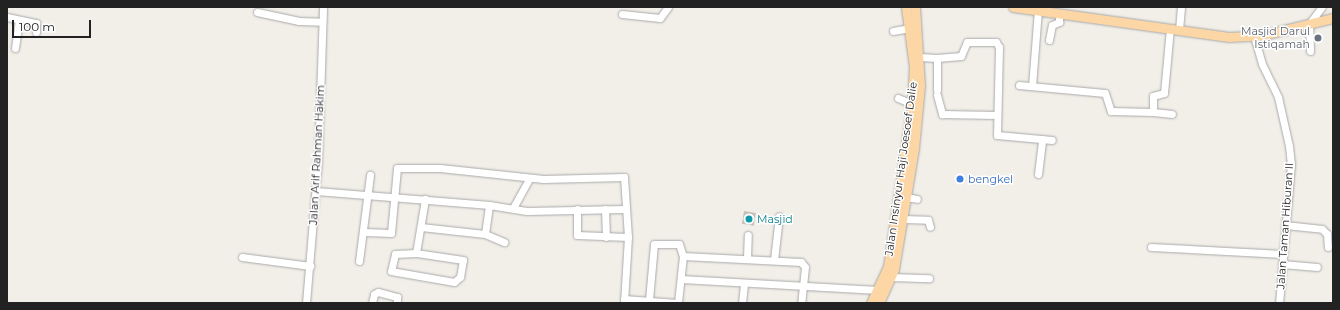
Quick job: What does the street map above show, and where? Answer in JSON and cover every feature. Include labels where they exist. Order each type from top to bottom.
[{"type":"main road","name":"Jalan Insinyur Haji Joesoef Dalie","points":[[871,303],[878,290],[890,251],[912,104],[914,67],[906,7]]},
{"type":"main road","name":"Jalan Insinyur Haji Joesoef Dalie","points":[[879,303],[891,277],[906,197],[919,102],[920,58],[915,7]]},
{"type":"main road","points":[[1013,7],[1226,37],[1254,36],[1333,18]]},
{"type":"street","name":"Jalan Arif Rahman Hakim","points":[[306,303],[316,191],[323,7]]},
{"type":"street","points":[[622,14],[660,18],[668,7]]},
{"type":"street","points":[[1152,112],[1153,96],[1164,93],[1174,29],[1181,7]]},
{"type":"street","points":[[1310,51],[1309,24],[1322,7]]},
{"type":"street","points":[[1032,86],[1038,10]]},
{"type":"street","points":[[257,12],[269,16],[288,13],[294,20],[322,22]]},
{"type":"street","points":[[1049,40],[1052,25],[1059,22],[1060,13]]},
{"type":"street","points":[[7,17],[36,23],[36,32]]},
{"type":"street","points":[[15,48],[19,20]]},
{"type":"street","points":[[893,31],[910,28]]},
{"type":"street","name":"Jalan Taman Hiburan II","points":[[1254,36],[1287,129],[1291,164],[1280,303]]},
{"type":"street","points":[[920,58],[961,56],[966,42],[997,43],[998,136],[1052,140]]},
{"type":"street","points":[[937,58],[937,92],[942,114],[997,115]]},
{"type":"street","points":[[1019,85],[1105,93],[1111,111],[1172,114]]},
{"type":"street","points":[[898,98],[912,104]]},
{"type":"street","points":[[1038,174],[1042,140]]},
{"type":"street","points":[[364,232],[390,235],[393,196],[399,167],[440,168],[529,178],[623,176],[624,209],[628,237],[624,301],[649,300],[677,303],[683,256],[679,244],[654,244],[649,300]]},
{"type":"street","points":[[359,261],[364,232],[370,175]]},
{"type":"street","points":[[513,208],[529,178]]},
{"type":"street","points":[[316,191],[393,196],[513,208],[624,209]]},
{"type":"street","points":[[906,197],[917,199]]},
{"type":"street","points":[[416,253],[425,199]]},
{"type":"street","points":[[485,234],[489,205]]},
{"type":"street","points":[[577,209],[577,236],[628,237]]},
{"type":"street","points":[[605,209],[606,237]]},
{"type":"street","points":[[774,260],[779,216]]},
{"type":"street","points":[[902,219],[928,220],[930,227]]},
{"type":"street","points":[[1285,226],[1322,229],[1327,234],[1328,247]]},
{"type":"street","points":[[421,227],[485,234],[504,242]]},
{"type":"street","points":[[747,258],[748,235]]},
{"type":"street","points":[[1151,246],[1283,254]]},
{"type":"street","points":[[416,253],[463,260],[460,277],[454,282],[391,271],[395,254],[416,253]]},
{"type":"street","points":[[683,256],[747,258],[805,264],[801,303]]},
{"type":"street","points":[[242,257],[310,266]]},
{"type":"street","points":[[1282,264],[1317,267]]},
{"type":"street","points":[[891,277],[929,278]]},
{"type":"street","points":[[681,279],[744,284],[804,285],[878,290]]},
{"type":"street","points":[[742,303],[744,284]]},
{"type":"street","points":[[372,303],[378,292],[397,298],[397,303]]},
{"type":"building","name":"Masjid","points":[[744,211],[756,213],[754,226],[742,224]]},
{"type":"place","name":"Masjid Darul Istiqamah","points":[[1318,38]]},
{"type":"place","name":"bengkel","points":[[960,179]]},
{"type":"place","name":"Masjid","points":[[749,219]]}]
